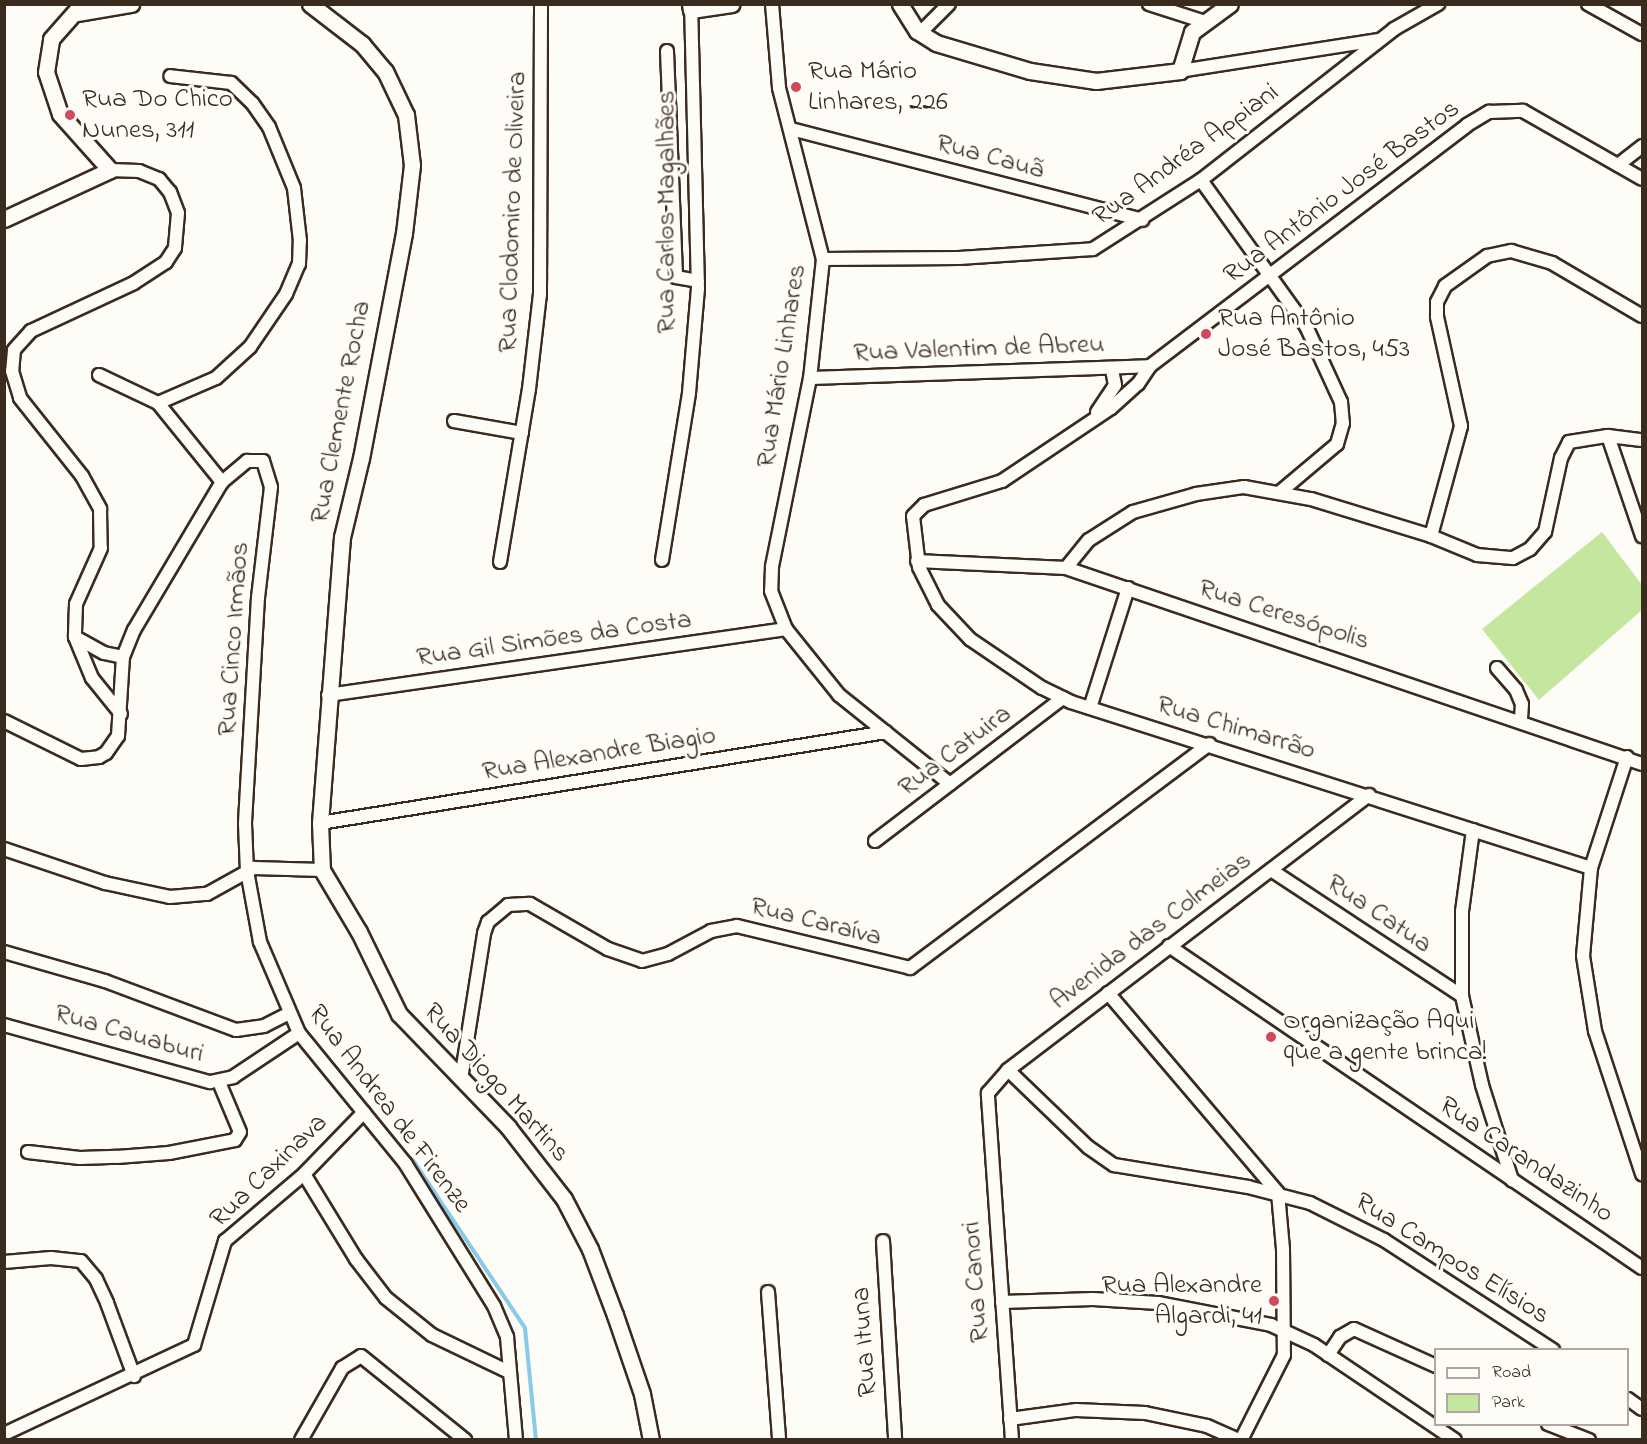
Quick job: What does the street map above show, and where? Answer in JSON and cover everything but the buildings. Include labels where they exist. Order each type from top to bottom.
[{"type":"street","points":[[110,170],[60,114],[46,72],[51,39],[62,23],[80,9],[131,4]]},
{"type":"street","name":"Rua Clemente Rocha","points":[[310,4],[362,44],[385,71],[406,115],[412,165],[404,233],[362,458],[342,537],[328,695],[320,823],[322,870]]},
{"type":"street","name":"Rua Clodomiro de Oliveira","points":[[500,562],[522,433],[540,294],[541,4]]},
{"type":"street","points":[[691,7],[732,4]]},
{"type":"street","name":"Rua Mário Linhares","points":[[772,4],[779,88],[823,259],[810,378],[772,567],[771,591],[786,629],[838,695],[950,784]]},
{"type":"street","points":[[900,4],[920,33],[969,53],[1052,76],[1111,81],[1379,40]]},
{"type":"street","points":[[920,33],[949,4]]},
{"type":"street","points":[[1149,4],[1205,22]]},
{"type":"street","points":[[1180,70],[1189,38],[1205,22],[1230,4]]},
{"type":"street","name":"Rua Andréa Appiani","points":[[823,259],[1081,252],[1112,240],[1201,180],[1379,40],[1438,4]]},
{"type":"street","points":[[1588,4],[1642,34]]},
{"type":"street","name":"Rua Carlos Magalhães","points":[[662,560],[689,393],[698,281],[691,7]]},
{"type":"street","points":[[667,51],[676,277],[698,281]]},
{"type":"street","points":[[158,403],[216,378],[250,347],[293,279],[300,242],[300,216],[291,179],[269,126],[252,103],[231,83],[170,76]]},
{"type":"street","name":"Rua Antônio José Bastos","points":[[917,561],[913,528],[916,511],[1002,481],[1118,402],[1138,384],[1150,366],[1467,125],[1489,112],[1523,111],[1642,179]]},
{"type":"street","name":"Rua Cauã","points":[[791,129],[1142,220]]},
{"type":"street","points":[[1618,165],[1642,146]]},
{"type":"street","points":[[4,219],[110,170],[139,171],[159,179],[170,192],[178,213],[175,249],[165,262],[143,277],[39,326],[19,342],[9,386],[82,476],[100,509],[101,548],[76,604],[75,637],[92,678],[122,714]]},
{"type":"street","points":[[1201,180],[1272,275],[1316,342],[1343,413],[1341,434],[1332,451],[1280,492]]},
{"type":"street","points":[[1431,536],[1461,426],[1437,317],[1437,302],[1445,286],[1487,256],[1511,251],[1552,263],[1642,316]]},
{"type":"street","points":[[4,340],[19,342]]},
{"type":"street","name":"Rua Valentim de Abreu","points":[[810,378],[1150,366]]},
{"type":"street","name":"Rua Antônio José Bastos","points":[[1092,418],[1111,394],[1115,385],[1112,369]]},
{"type":"street","points":[[4,721],[67,753],[90,760],[106,753],[118,736],[122,714],[123,657],[134,630],[222,482],[158,403],[99,375]]},
{"type":"street","points":[[454,422],[522,433]]},
{"type":"street","points":[[1066,568],[1089,540],[1133,512],[1228,488],[1280,492],[1431,536],[1489,558],[1521,555],[1537,542],[1550,521],[1561,458],[1567,444],[1574,439],[1608,436],[1642,440]]},
{"type":"street","points":[[1608,436],[1642,536]]},
{"type":"street","name":"Rua Cinco Irmãos","points":[[222,482],[237,466],[255,459],[266,466],[271,487],[254,657],[245,824],[247,871]]},
{"type":"street","name":"Rua Ceresópolis","points":[[917,561],[1066,568],[1521,720],[1642,764]]},
{"type":"street","name":"Rua Chimarrão","points":[[917,561],[927,587],[958,629],[1017,674],[1063,698],[1590,868]]},
{"type":"street","points":[[1090,708],[1128,588]]},
{"type":"street","name":"Rua Gil Simões da Costa","points":[[328,695],[786,629]]},
{"type":"street","points":[[75,637],[104,653],[123,657]]},
{"type":"street","points":[[1497,668],[1516,690],[1522,704],[1521,720]]},
{"type":"street","name":"Rua Catuira","points":[[875,841],[1063,698]]},
{"type":"street","name":"Rua Alexandre Biagio","points":[[320,823],[886,732]]},
{"type":"street","name":"Rua Caraíva","points":[[461,1079],[484,933],[488,922],[508,905],[530,904],[608,949],[642,961],[668,954],[711,932],[737,926],[910,968],[1209,744]]},
{"type":"street","points":[[1627,757],[1590,868],[1583,956],[1587,999],[1642,1174]]},
{"type":"street","name":"Avenida das Colmeias","points":[[988,1121],[988,1094],[1008,1070],[1369,795]]},
{"type":"street","points":[[1473,830],[1462,911],[1462,996],[1482,1085],[1512,1180]]},
{"type":"street","points":[[4,849],[105,883],[170,897],[207,894],[247,871],[263,867],[322,870]]},
{"type":"street","name":"Rua Diogo Martins","points":[[322,870],[359,932],[399,1014],[529,1151],[580,1226],[633,1367],[651,1440]]},
{"type":"street","name":"Rua Catua","points":[[1271,870],[1462,996]]},
{"type":"street","name":"Rua Andrea de Firenze","points":[[247,871],[260,942],[283,1017],[405,1162],[475,1272],[504,1325],[516,1440]]},
{"type":"street","name":"Rua Carandazinho","points":[[1170,946],[1642,1268]]},
{"type":"street","points":[[4,952],[105,981],[236,1030],[251,1030],[283,1017]]},
{"type":"street","points":[[1010,1419],[1076,1410],[1145,1413],[1207,1426],[1239,1440],[1279,1368],[1286,1330],[1278,1193],[1108,993]]},
{"type":"street","name":"Rua Cauaburi","points":[[4,1025],[219,1082],[242,1072],[299,1034]]},
{"type":"street","name":"Rua Campos Elísios","points":[[1008,1070],[1088,1148],[1114,1165],[1278,1193],[1310,1203],[1384,1240],[1550,1348]]},
{"type":"street","points":[[28,1152],[71,1158],[117,1157],[169,1153],[235,1140],[240,1132],[219,1082]]},
{"type":"street","name":"Rua Caxinava","points":[[4,1434],[134,1376],[194,1345],[225,1241],[304,1174],[364,1112]]},
{"type":"street","name":"Rua Canori","points":[[988,1121],[1012,1440]]},
{"type":"street","points":[[304,1174],[356,1259],[386,1298],[432,1335],[509,1372]]},
{"type":"street","name":"Rua Ituna","points":[[883,1241],[895,1440]]},
{"type":"street","points":[[4,1262],[51,1258],[81,1261],[96,1279],[134,1376]]},
{"type":"street","points":[[768,1292],[779,1440]]},
{"type":"street","points":[[1002,1302],[1093,1299],[1158,1303],[1286,1330],[1328,1355],[1434,1426]]},
{"type":"street","points":[[1328,1355],[1340,1337],[1354,1329],[1434,1365]]},
{"type":"street","points":[[301,1440],[342,1368],[361,1356],[465,1440]]},
{"type":"street","points":[[1629,1401],[1642,1409]]},
{"type":"street","points":[[1434,1426],[1455,1440]]},
{"type":"street","points":[[1551,1426],[1588,1440]]},
{"type":"green space","points":[[1602,532],[1642,585],[1642,610],[1539,700],[1482,629]]},
{"type":"waterway","points":[[413,1160],[525,1328],[536,1440]]},
{"type":"place","name":"Rua Mário Linhares, 226","points":[[796,87]]},
{"type":"place","name":"Rua Do Chico Nunes, 311","points":[[70,115]]},
{"type":"place","name":"Rua Antônio José Bastos, 453","points":[[1206,334]]},
{"type":"place","name":"Organização Aqui que a gente brinca!","points":[[1271,1037]]},
{"type":"place","name":"Rua Alexandre Algardi, 41","points":[[1274,1301]]}]
